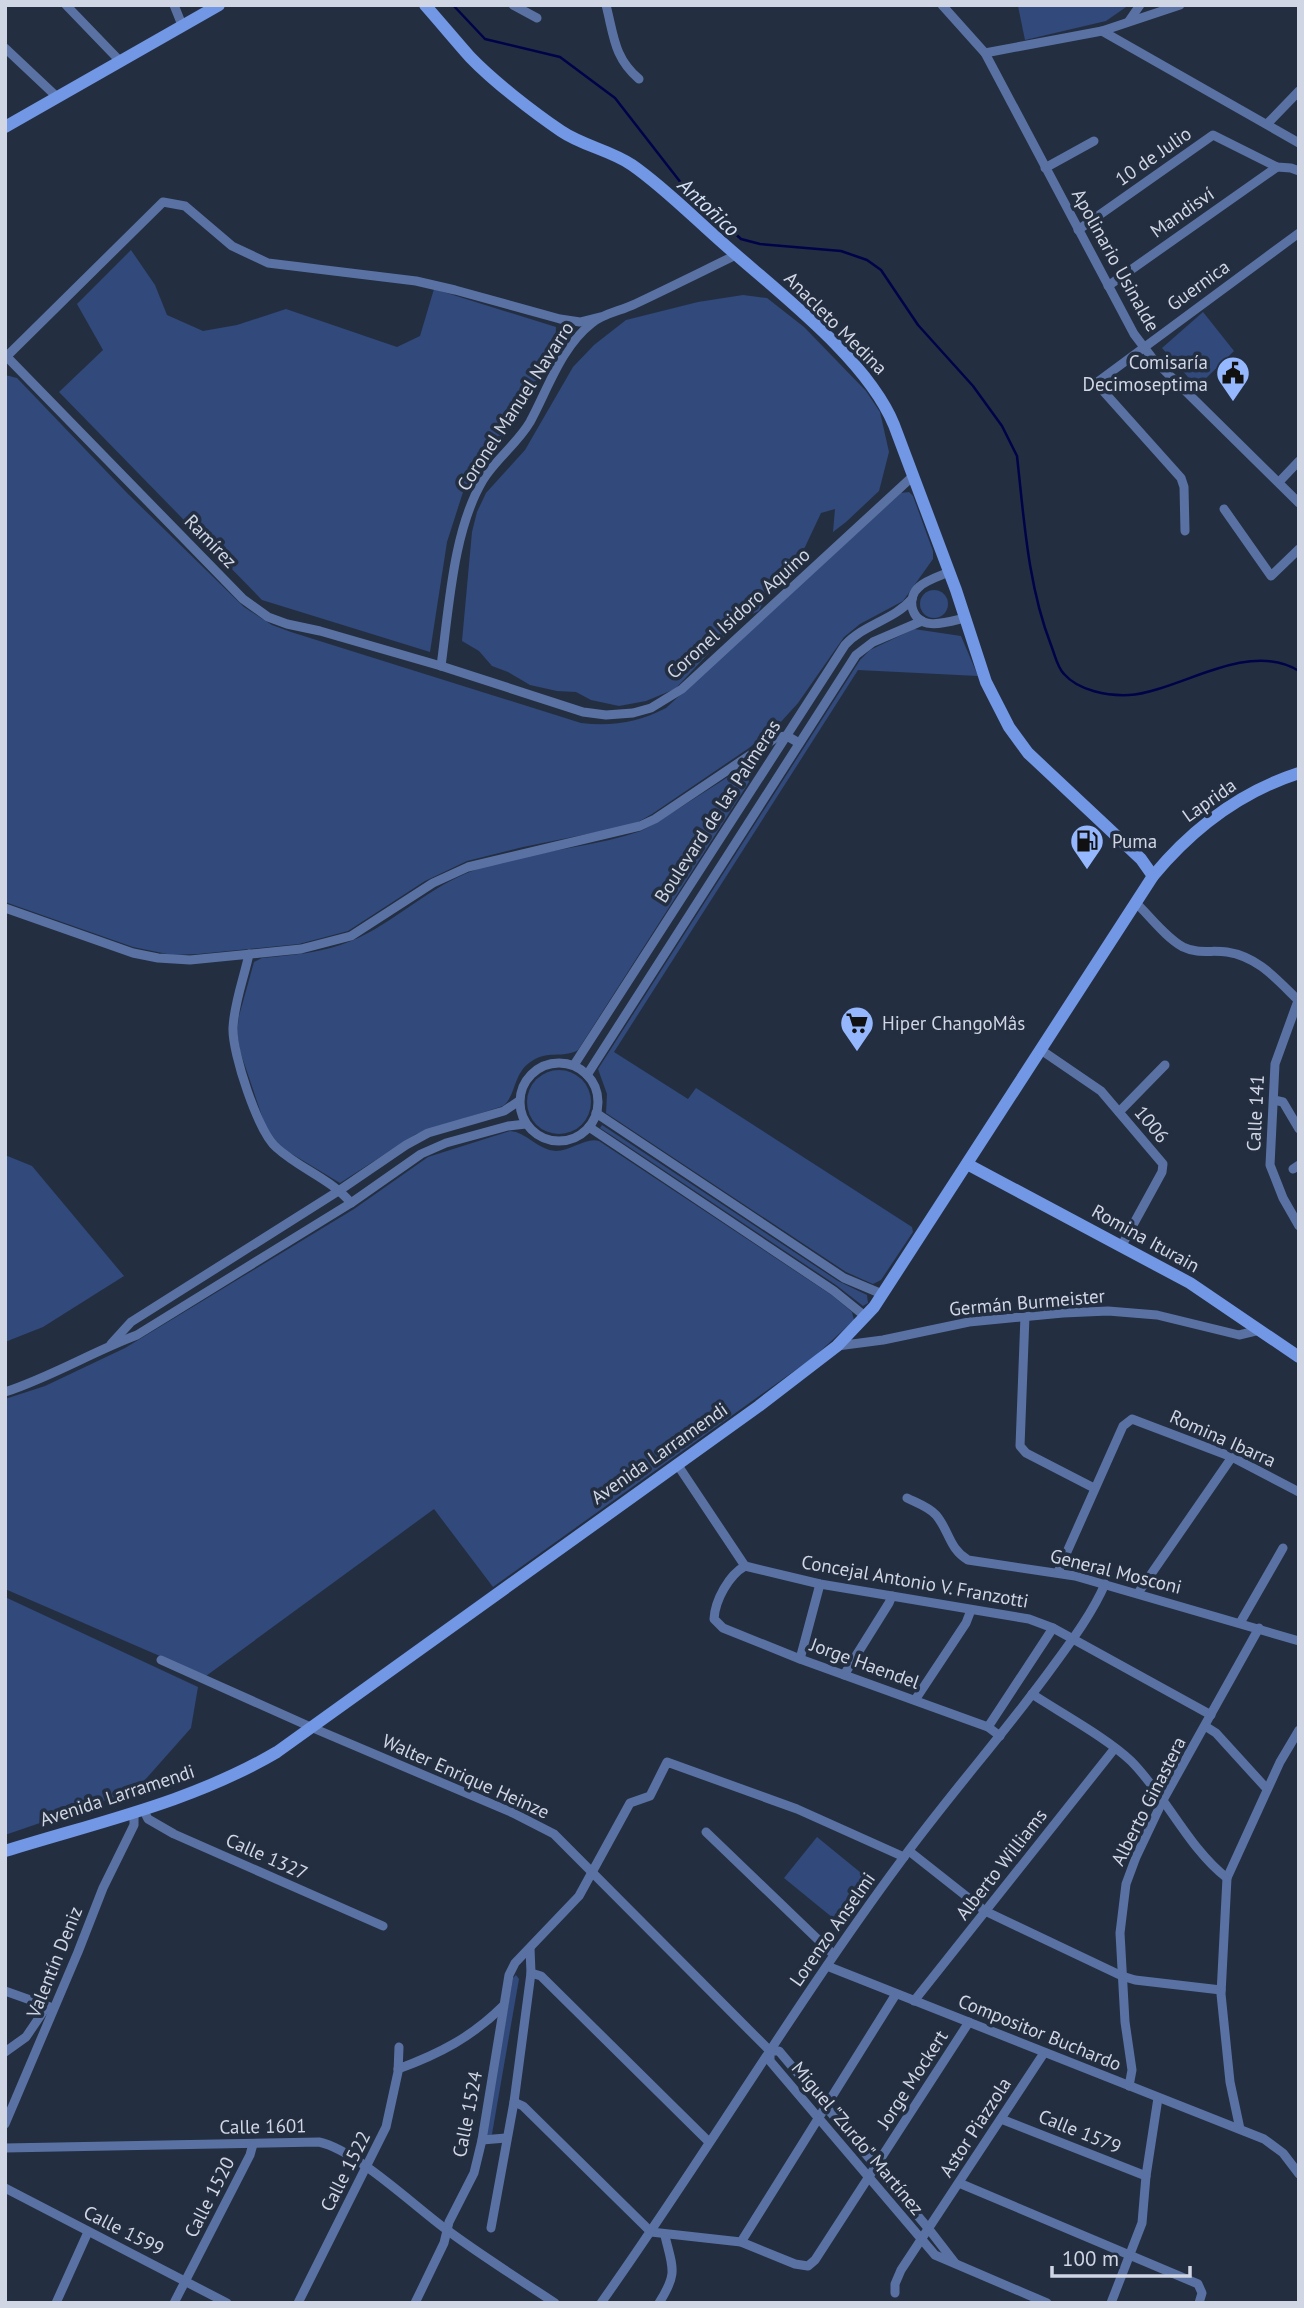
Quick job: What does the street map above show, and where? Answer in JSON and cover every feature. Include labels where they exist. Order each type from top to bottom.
[{"type":"main road","points":[[5,127],[219,5]]},
{"type":"main road","name":"Anacleto Medina","points":[[425,5],[476,63],[572,138],[615,155],[632,165],[814,324],[869,380],[890,414],[949,572],[986,682],[1018,741],[1141,859],[1153,876]]},
{"type":"main road","name":"Laprida","points":[[1153,876],[1172,854],[1212,818],[1268,784],[1299,773]]},
{"type":"main road","name":"Avenida Larramendi","points":[[5,1851],[139,1812],[235,1774],[276,1752],[313,1728],[837,1346],[866,1317],[882,1294],[1153,876]]},
{"type":"main road","name":"Romina Iturain","points":[[967,1164],[1196,1287],[1299,1357]]},
{"type":"street","points":[[66,5],[119,60]]},
{"type":"street","points":[[174,5],[182,25]]},
{"type":"street","points":[[513,5],[537,18]]},
{"type":"street","points":[[606,5],[621,61],[639,79]]},
{"type":"street","name":"Apolinario Usinalde","points":[[942,5],[985,53],[1134,334],[1153,359],[1299,503]]},
{"type":"street","points":[[1128,22],[1140,5]]},
{"type":"street","points":[[985,53],[1102,32],[1180,5]]},
{"type":"street","points":[[1102,32],[1299,143]]},
{"type":"street","points":[[5,48],[56,96]]},
{"type":"street","points":[[1267,124],[1299,90]]},
{"type":"street","name":"10 de Julio","points":[[1078,230],[1213,135],[1277,167]]},
{"type":"street","points":[[1045,168],[1094,141]]},
{"type":"street","points":[[1277,167],[1299,171]]},
{"type":"street","name":"Mandisví","points":[[1108,286],[1277,167]]},
{"type":"street","points":[[6,357],[163,202],[176,202],[185,206],[232,246],[268,263],[438,286],[560,320],[580,322],[600,317]]},
{"type":"street","name":"Guernica","points":[[1185,531],[1184,486],[1181,478],[1096,383],[1299,233]]},
{"type":"street","name":"Coronel Manuel Navarro","points":[[441,666],[461,536],[474,499],[484,479],[528,424],[567,352],[583,331],[600,317],[632,305],[736,255]]},
{"type":"street","name":"Ramírez","points":[[6,357],[250,606],[286,624],[320,631],[441,666]]},
{"type":"street","points":[[1279,482],[1299,461]]},
{"type":"street","name":"Coronel Isidoro Aquino","points":[[441,666],[583,712],[618,714],[651,708],[682,689],[913,476]]},
{"type":"street","points":[[1224,509],[1272,576],[1299,549]]},
{"type":"street","name":"Boulevard de las Palmeras","points":[[573,1065],[845,645],[858,632],[902,609],[923,583],[949,572]]},
{"type":"street","points":[[912,599],[914,612],[922,621],[934,625],[965,618]]},
{"type":"street","name":"Boulevard de las Palmeras","points":[[587,1074],[860,651],[873,642],[922,621]]},
{"type":"street","points":[[5,908],[144,956],[182,960],[301,948],[342,939],[363,930],[433,883],[468,867],[640,826],[655,819],[777,737],[787,736],[799,743]]},
{"type":"street","points":[[1135,902],[1181,946],[1201,951],[1226,952],[1252,961],[1267,970],[1298,1000]]},
{"type":"street","points":[[249,954],[233,1030],[236,1052],[261,1127],[271,1143],[284,1154],[340,1190],[351,1203]]},
{"type":"street","name":"Calle 141","points":[[1298,1000],[1277,1056],[1270,1170],[1299,1226]]},
{"type":"street","name":"1006","points":[[1041,1050],[1092,1084],[1163,1164],[1164,1168],[1122,1245]]},
{"type":"street","points":[[555,1062],[573,1065],[587,1074],[597,1095],[596,1113],[589,1127],[578,1136],[559,1142],[540,1137],[526,1124],[519,1101],[524,1083],[537,1069],[555,1062]]},
{"type":"street","points":[[1119,1112],[1165,1065]]},
{"type":"street","points":[[1274,1100],[1283,1102],[1299,1129]]},
{"type":"street","points":[[110,1345],[131,1322],[417,1138],[504,1111],[519,1101]]},
{"type":"street","points":[[596,1113],[844,1278],[882,1294]]},
{"type":"street","points":[[5,1392],[44,1378],[110,1345],[137,1335],[433,1149],[508,1126],[526,1124]]},
{"type":"street","points":[[589,1127],[834,1291],[866,1317]]},
{"type":"street","name":"Germán Burmeister","points":[[837,1346],[883,1340],[969,1322],[1108,1311],[1157,1315],[1239,1335],[1260,1330]]},
{"type":"street","points":[[1025,1316],[1020,1446],[1026,1452],[1094,1488],[1058,1572]]},
{"type":"street","name":"Romina Ibarra","points":[[1094,1488],[1123,1426],[1132,1419],[1232,1457],[1299,1492]]},
{"type":"street","points":[[1138,1593],[1232,1457]]},
{"type":"street","points":[[677,1464],[745,1566]]},
{"type":"street","name":"General Mosconi","points":[[907,1498],[934,1512],[948,1540],[961,1556],[968,1560],[1058,1572],[1299,1641]]},
{"type":"street","points":[[1240,1623],[1283,1548]]},
{"type":"street","name":"Concejal Antonio V. Franzotti","points":[[745,1566],[820,1584],[1029,1619],[1052,1628],[1211,1715]]},
{"type":"street","name":"Jorge Haendel","points":[[745,1566],[730,1577],[714,1612],[714,1619],[723,1628],[800,1659],[989,1727],[1000,1736]]},
{"type":"street","points":[[800,1659],[820,1584]]},
{"type":"street","name":"Lorenzo Anselmi","points":[[601,2303],[651,2232],[833,1954],[906,1854],[1032,1694],[1071,1640],[1105,1584]]},
{"type":"street","points":[[844,1675],[891,1596]]},
{"type":"street","points":[[915,1700],[966,1623],[971,1610]]},
{"type":"street","points":[[989,1727],[1052,1628]]},
{"type":"street","name":"Alberto Ginastera","points":[[1129,2086],[1132,2070],[1125,2022],[1120,1933],[1126,1884],[1163,1800],[1259,1628]]},
{"type":"street","name":"Walter Enrique Heinze","points":[[161,1660],[537,1825],[554,1835],[770,2050]]},
{"type":"street","points":[[1032,1694],[1115,1748],[1130,1761],[1214,1868],[1227,1878]]},
{"type":"street","points":[[1205,1726],[1216,1733],[1267,1789]]},
{"type":"street","points":[[1240,2129],[1230,2082],[1221,1990],[1227,1878],[1267,1789],[1299,1730]]},
{"type":"street","name":"Alberto Williams","points":[[914,2001],[1115,1748]]},
{"type":"street","points":[[491,2228],[514,2102],[531,1973],[530,1948],[579,1896],[630,1802],[650,1796],[667,1762],[797,1809],[906,1854],[985,1911],[1122,1976],[1135,1980],[1221,1990]]},
{"type":"street","name":"Calle 1327","points":[[139,1812],[174,1834],[383,1926]]},
{"type":"street","name":"Valentín Deniz","points":[[5,2124],[51,2007],[139,1812]]},
{"type":"street","points":[[706,1832],[833,1954]]},
{"type":"street","name":"Calle 1524","points":[[415,2303],[474,2173],[482,2140],[509,1975],[515,1963],[530,1948]]},
{"type":"street","name":"Compositor Buchardo","points":[[827,1966],[1273,2143],[1299,2174]]},
{"type":"street","points":[[531,1973],[541,1976],[709,2142]]},
{"type":"street","points":[[5,1990],[51,2007],[26,2037],[5,2052]]},
{"type":"street","points":[[514,2102],[523,2106],[651,2232],[665,2236],[741,2242],[896,1994]]},
{"type":"street","points":[[398,2069],[434,2056],[461,2040],[503,2006]]},
{"type":"street","name":"Jorge Mockert","points":[[741,2242],[801,2266],[808,2266],[815,2260],[970,2022]]},
{"type":"street","name":"Calle 1522","points":[[298,2303],[386,2127],[398,2069],[399,2047]]},
{"type":"street","name":"Miguel \"Zurdo\" Martínez","points":[[956,2265],[779,2051],[770,2050],[769,2061],[868,2179],[939,2258],[1047,2303]]},
{"type":"street","name":"Astor Piazzola","points":[[895,2293],[895,2284],[901,2270],[1044,2053]]},
{"type":"street","points":[[1111,2303],[1132,2255],[1142,2223],[1158,2098]]},
{"type":"street","name":"Calle 1579","points":[[1001,2119],[1146,2176]]},
{"type":"street","points":[[482,2140],[506,2138]]},
{"type":"street","name":"Calle 1601","points":[[5,2148],[319,2142],[339,2148],[446,2230],[555,2303]]},
{"type":"street","name":"Calle 1520","points":[[174,2303],[250,2155],[253,2144]]},
{"type":"street","points":[[959,2183],[1198,2284],[1202,2293],[1199,2303]]},
{"type":"street","name":"Calle 1599","points":[[5,2189],[227,2303]]},
{"type":"street","points":[[56,2303],[88,2232]]},
{"type":"street","points":[[659,2303],[668,2291],[673,2273],[665,2236]]},
{"type":"shaded area","points":[[1010,5],[1129,5],[1106,21],[1025,40],[1018,6]]},
{"type":"shaded area","points":[[131,250],[155,285],[167,315],[203,331],[237,325],[286,309],[397,347],[420,336],[434,289],[556,327],[555,349],[502,440],[464,489],[447,542],[430,652],[262,600],[59,392],[103,350],[77,304]]},
{"type":"shaded area","points":[[743,295],[767,298],[804,327],[866,391],[880,412],[889,452],[879,491],[833,532],[835,509],[821,513],[805,547],[769,590],[759,611],[741,619],[675,689],[646,701],[619,706],[591,700],[576,692],[530,685],[492,666],[479,651],[462,641],[472,532],[486,493],[525,450],[573,367],[594,345],[626,320],[698,302]]},
{"type":"shaded area","points":[[1203,312],[1234,351],[1197,387],[1162,348]]},
{"type":"shaded area","points":[[5,375],[17,378],[127,493],[244,607],[272,625],[581,723],[625,722],[666,708],[901,493],[909,492],[913,496],[933,551],[933,559],[903,601],[860,624],[844,637],[798,703],[779,724],[749,748],[638,822],[467,861],[425,881],[348,931],[299,944],[172,955],[133,947],[5,902]]},
{"type":"shaded area","points":[[934,590],[944,594],[948,604],[944,614],[934,618],[924,614],[920,604],[924,594]]},
{"type":"shaded area","points":[[914,629],[961,636],[978,676],[858,670],[614,1052],[688,1099],[696,1088],[912,1227],[913,1232],[881,1280],[873,1284],[846,1272],[606,1113],[607,1094],[598,1069],[860,660],[870,650]]},
{"type":"shaded area","points":[[742,768],[747,770],[749,782],[578,1050],[536,1059],[520,1073],[510,1097],[503,1106],[416,1134],[340,1183],[287,1151],[276,1141],[265,1125],[240,1051],[237,1032],[254,962],[262,958],[318,951],[351,941],[382,925],[442,885],[475,870],[516,858],[641,831]]},
{"type":"shaded area","points":[[559,1070],[577,1076],[585,1084],[591,1102],[585,1120],[577,1128],[559,1134],[541,1128],[533,1120],[527,1102],[533,1084],[541,1076]]},
{"type":"shaded area","points":[[602,1125],[838,1281],[867,1295],[868,1303],[863,1306],[836,1285],[600,1128]]},
{"type":"shaded area","points":[[510,1131],[522,1134],[543,1148],[556,1151],[589,1141],[599,1141],[833,1296],[852,1312],[854,1320],[815,1356],[493,1587],[434,1509],[206,1676],[5,1589],[5,1399],[45,1386],[125,1348],[354,1209],[428,1157]]},
{"type":"shaded area","points":[[5,1155],[32,1166],[124,1276],[43,1327],[5,1342]]},
{"type":"shaded area","points":[[5,1597],[198,1687],[191,1728],[136,1790],[5,1835]]},
{"type":"shaded area","points":[[817,1837],[866,1877],[833,1918],[784,1878]]},
{"type":"shaded area","points":[[516,1975],[519,1979],[492,2134],[489,2138],[486,2133],[513,1978]]},
{"type":"waterway","name":"Antoñico","points":[[453,5],[485,39],[560,57],[615,98],[685,188],[741,239],[760,244],[841,251],[867,260],[881,270],[918,325],[973,386],[1002,426],[1017,456],[1028,552],[1037,599],[1058,664],[1070,680],[1094,691],[1129,695],[1149,692],[1248,661],[1269,661],[1299,671]]},
{"type":"place","name":"Comisaría Decimoseptima","points":[[1233,403]]},
{"type":"place","name":"Puma","points":[[1087,871]]},
{"type":"place","name":"Hiper ChangoMâs","points":[[857,1053]]}]
